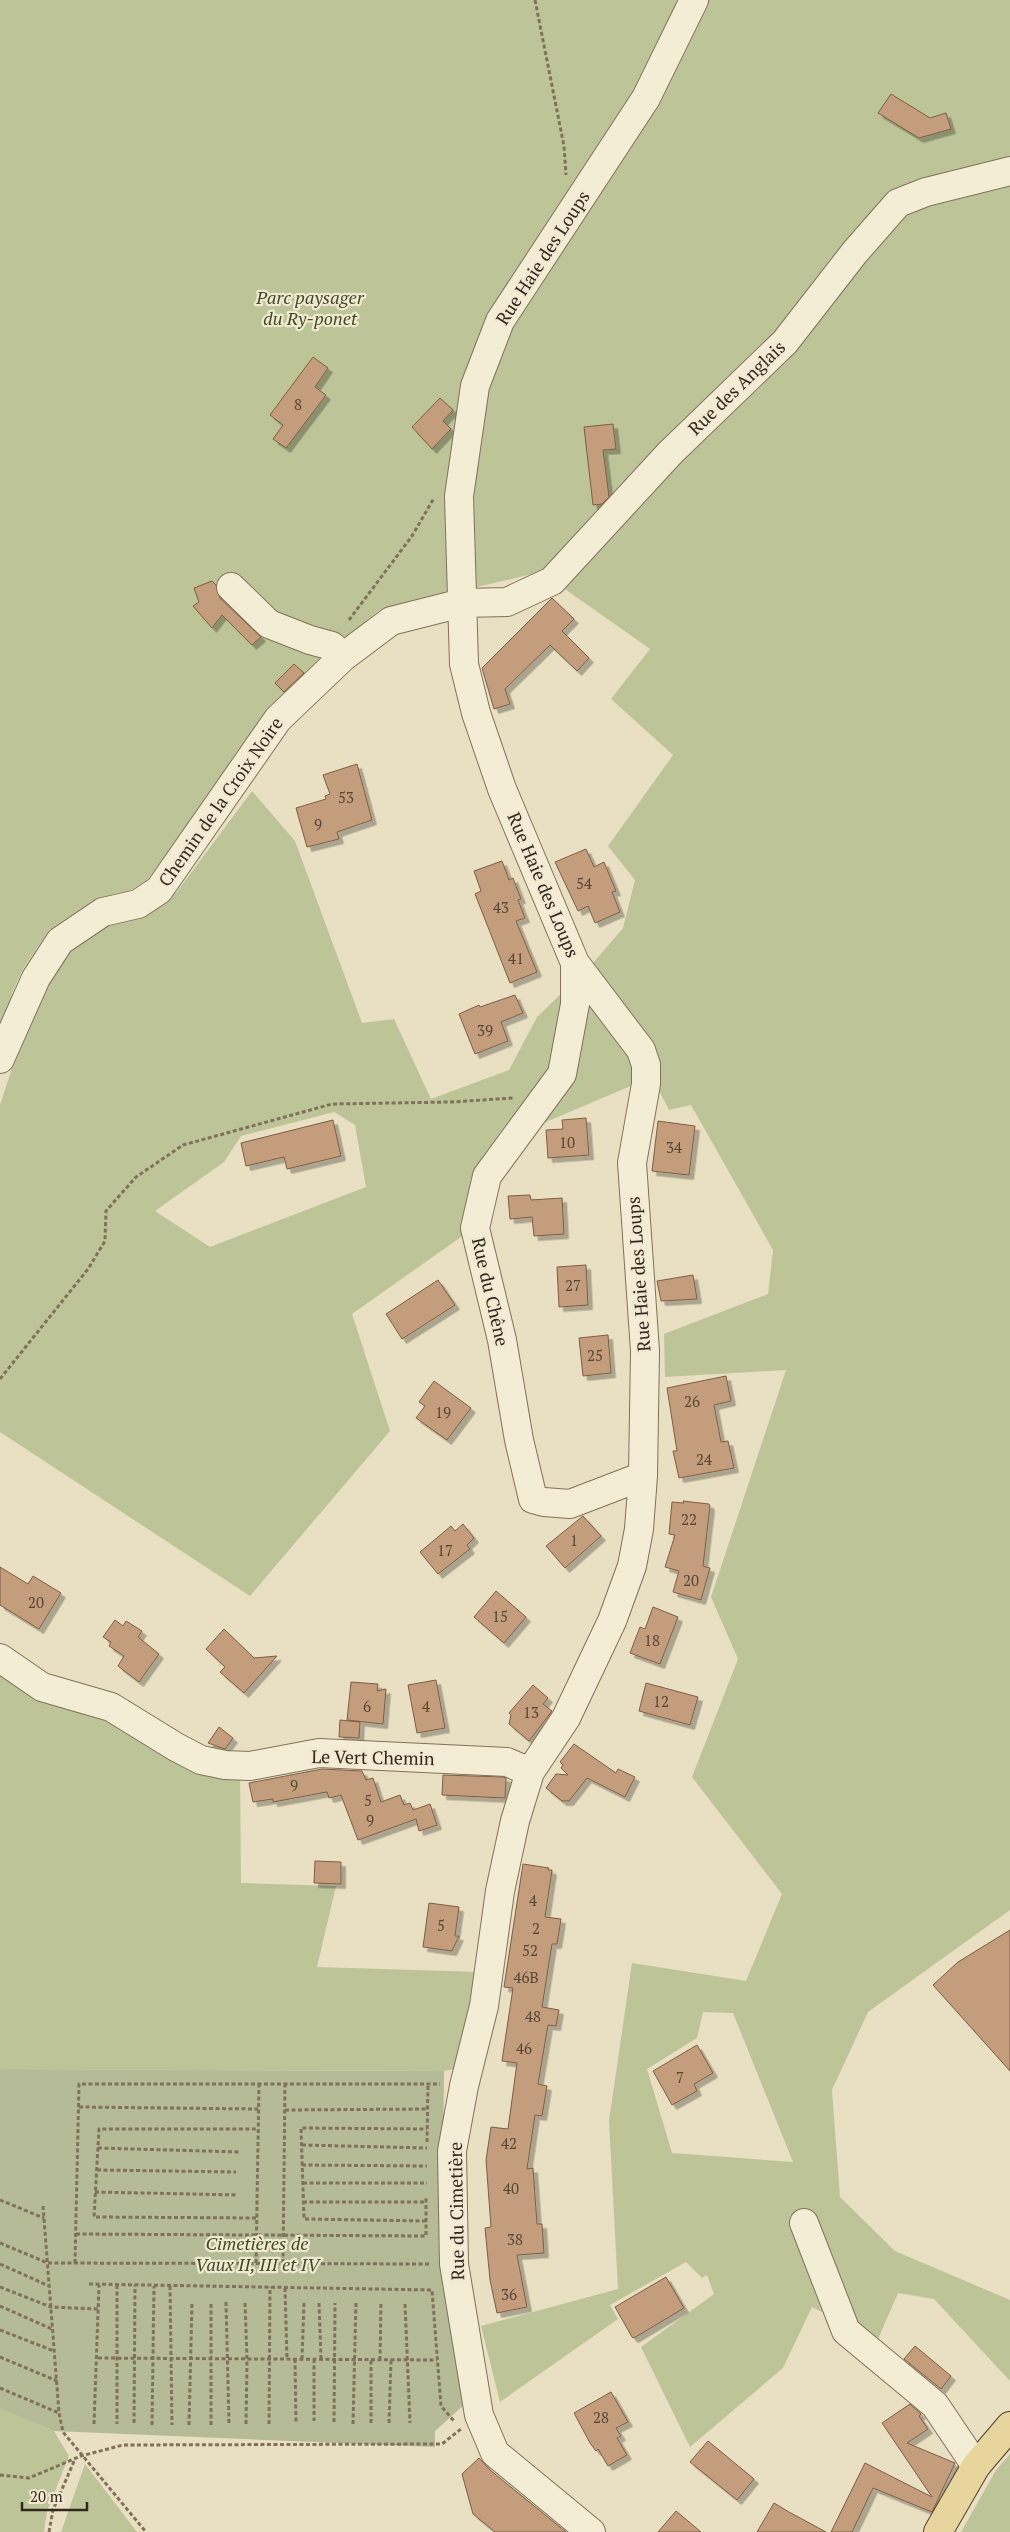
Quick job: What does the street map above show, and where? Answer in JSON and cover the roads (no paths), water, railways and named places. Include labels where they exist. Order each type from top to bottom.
[{"type":"main road","points":[[938,2532],[976,2466],[1010,2426]]},
{"type":"street","name":"Rue Haie des Loups","points":[[494,1934],[500,1891],[515,1820],[530,1772],[566,1718],[612,1621],[632,1566],[639,1529],[643,1476],[645,1351],[632,1163],[646,1084],[646,1065],[641,1050],[575,963],[502,789],[476,714],[464,664],[459,496],[475,386],[500,321],[646,98],[694,0]]},
{"type":"street","name":"Rue des Anglais","points":[[462,603],[507,602],[552,581],[670,453],[785,342],[855,252],[898,203],[926,192],[1010,171]]},
{"type":"street","points":[[230,587],[268,624],[338,651]]},
{"type":"street","name":"Chemin de la Croix Noire","points":[[0,1059],[36,978],[60,941],[103,912],[138,904],[159,890],[278,719],[338,651],[391,621],[462,603]]},
{"type":"street","name":"Rue du Chêne","points":[[575,963],[575,1004],[570,1043],[562,1074],[487,1176],[475,1228],[502,1340],[519,1440],[533,1499],[570,1504],[643,1476]]},
{"type":"street","name":"Le Vert Chemin","points":[[0,1658],[42,1686],[111,1707],[201,1760],[225,1765],[250,1766],[319,1753],[506,1762],[530,1772]]},
{"type":"street","name":"Rue du Cimetière","points":[[494,1934],[484,2006],[464,2086],[452,2151],[454,2264],[470,2422],[495,2453],[591,2532]]},
{"type":"street","points":[[804,2223],[846,2331],[935,2406],[976,2466]]},
{"type":"park label","name":"Parc paysager du Ry-ponet","points":[[310,308]]},
{"type":"park label","name":"Cimetières de Vaux II, III et IV","points":[[257,2254]]}]
